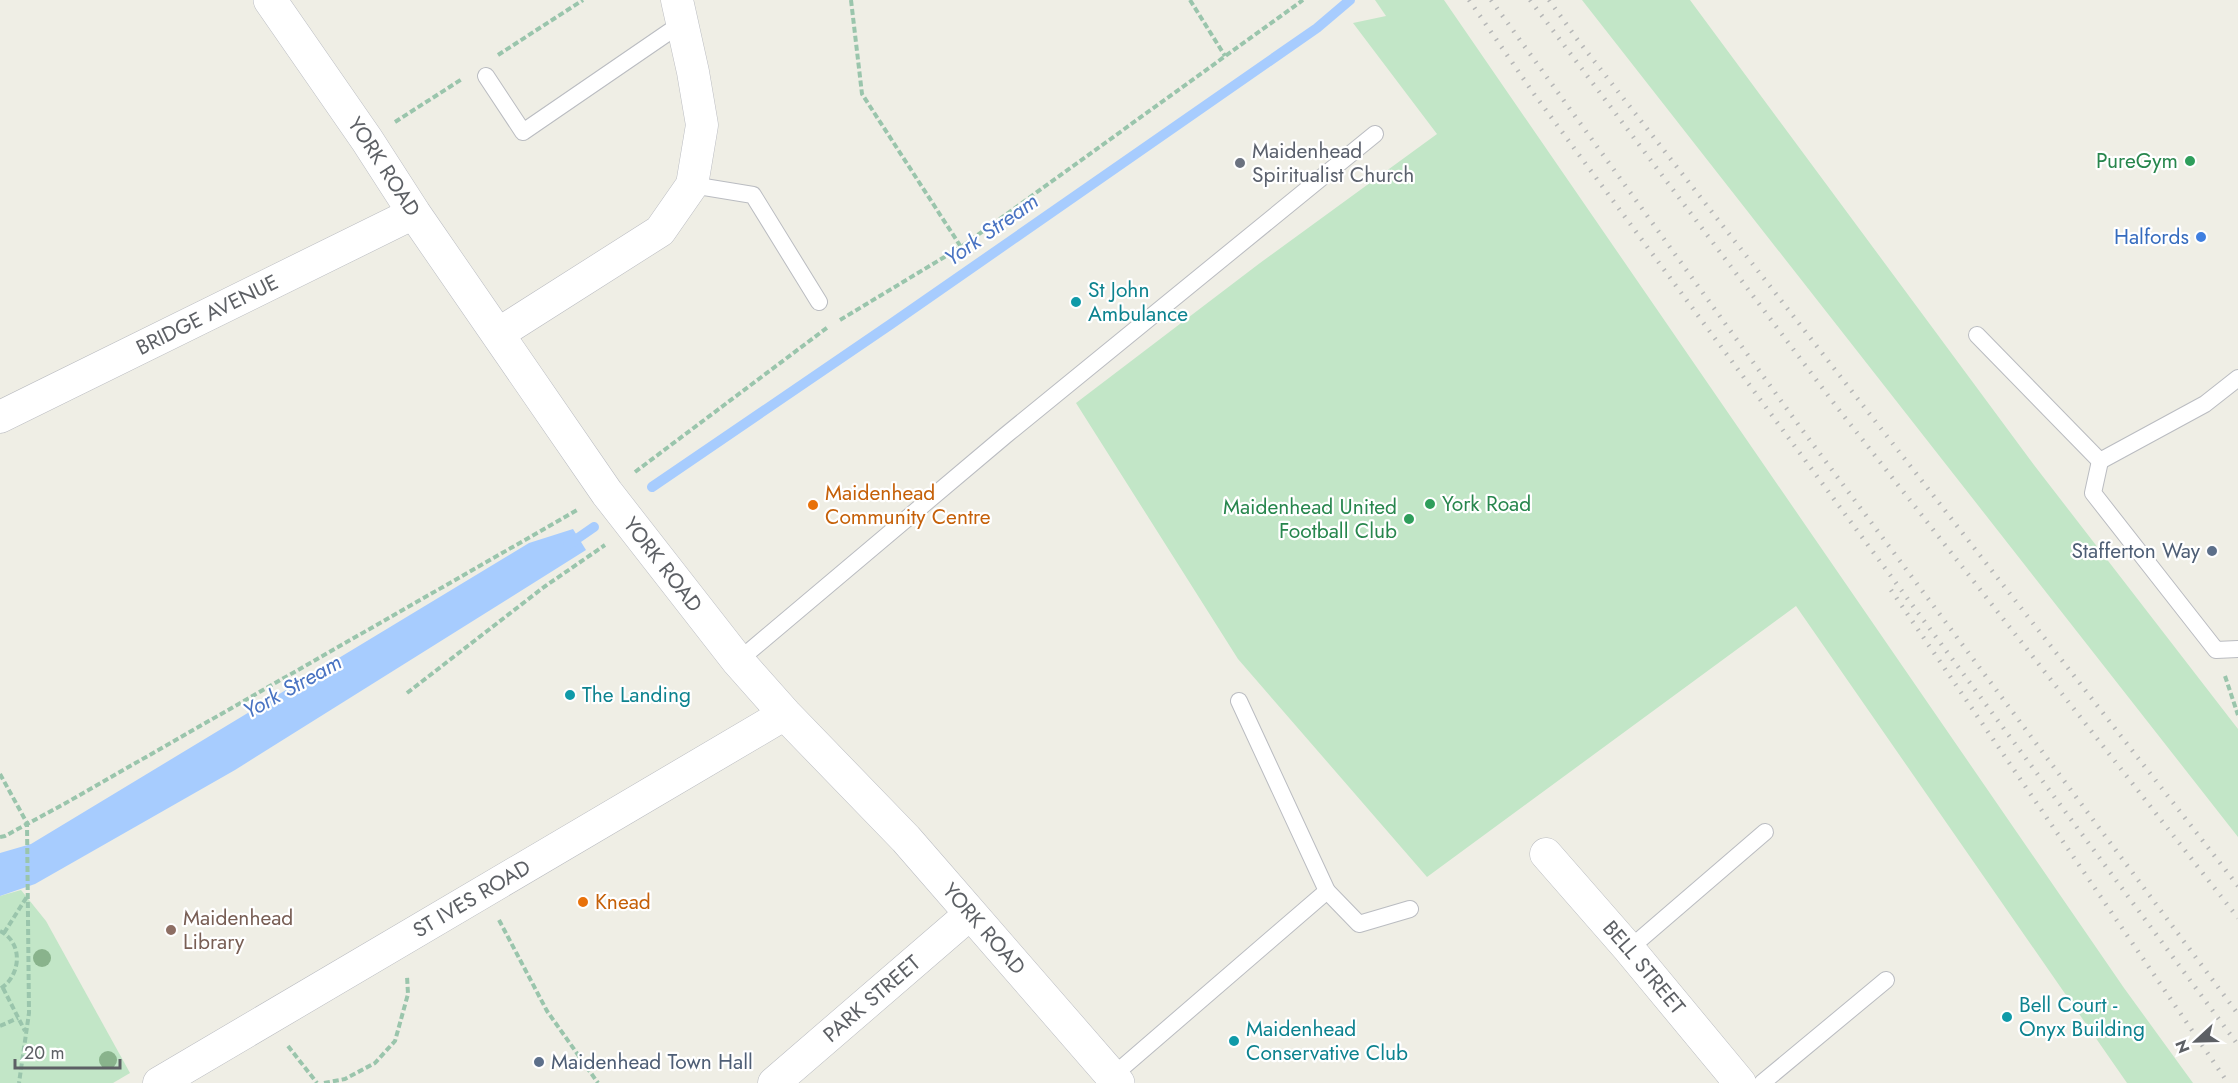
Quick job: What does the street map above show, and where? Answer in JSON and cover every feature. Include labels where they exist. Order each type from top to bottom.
[{"type":"street","name":"YORK ROAD","points":[[270,0],[607,493],[738,661],[785,714],[906,839],[1111,1081]]},
{"type":"street","points":[[498,334],[660,231],[693,185],[702,125],[680,12]]},
{"type":"street","name":"BRIDGE AVENUE","points":[[0,417],[414,213]]},
{"type":"street","name":"ST IVES ROAD","points":[[159,1083],[785,714]]},
{"type":"street","name":"BELL STREET","points":[[1546,854],[1629,949],[1740,1083]]},
{"type":"street","name":"PARK STREET","points":[[774,1083],[970,914]]},
{"type":"lane","points":[[486,76],[523,132],[680,12]]},
{"type":"lane","points":[[738,661],[1006,435],[1375,134]]},
{"type":"lane","points":[[693,185],[753,195],[819,302]]},
{"type":"lane","points":[[1977,335],[2100,461]]},
{"type":"lane","points":[[2238,378],[2205,404],[2100,461],[2093,493],[2216,650],[2238,649]]},
{"type":"lane","points":[[1239,701],[1327,891],[1359,924],[1410,909]]},
{"type":"lane","points":[[1629,949],[1765,832]]},
{"type":"lane","points":[[1111,1081],[1327,891]]},
{"type":"lane","points":[[1762,1083],[1887,980]]},
{"type":"path","points":[[851,0],[862,94],[961,247]]},
{"type":"path","points":[[1190,0],[1224,56]]},
{"type":"path","points":[[0,837],[5,837],[64,804],[607,493],[833,324],[961,247],[1303,0]]},
{"type":"path","points":[[407,693],[544,587],[633,526]]},
{"type":"path","points":[[2216,650],[2238,715]]},
{"type":"path","points":[[0,774],[27,823],[29,1013],[19,1083]]},
{"type":"path","points":[[484,891],[547,1011],[598,1083]]},
{"type":"path","points":[[26,1032],[2,988],[16,971],[17,961],[12,941],[2,932],[28,893]]},
{"type":"path","points":[[324,1083],[345,1079],[375,1064],[395,1041],[408,994],[404,939]]},
{"type":"path","points":[[0,1026],[18,1018]]},
{"type":"path","points":[[290,1049],[317,1083]]},
{"type":"green space","name":"York Road","points":[[1375,0],[1444,0],[2124,988],[2193,1083],[2127,1083],[1796,606],[1427,877],[1238,659],[1076,403],[1260,263],[1437,134],[1353,23],[1386,16]]},
{"type":"green space","points":[[1582,0],[1690,0],[2034,465],[2238,729],[2238,837]]},
{"type":"green space","points":[[21,890],[46,921],[130,1073],[113,1083],[0,1083],[0,896]]},
{"type":"water","name":"York Stream","points":[[573,529],[586,550],[235,770],[35,884],[0,896],[0,853],[31,844],[529,543]]},
{"type":"waterway","name":"York Stream","points":[[652,487],[1317,28],[1350,0]]},
{"type":"waterway","name":"York Stream","points":[[568,545],[594,527]]},
{"type":"railway","points":[[1469,0],[1534,94],[2238,1045]]},
{"type":"railway","points":[[1491,0],[1800,427],[2238,1014]]},
{"type":"railway","points":[[1530,0],[1836,406],[2238,918]]},
{"type":"railway","points":[[1549,0],[1577,39],[2238,886]]},
{"type":"railway","points":[[1891,590],[2228,1083]]},
{"type":"place","name":"PureGym","points":[[2190,161]]},
{"type":"place","name":"Maidenhead Spiritualist Church","points":[[1240,163]]},
{"type":"place","name":"Halfords","points":[[2201,237]]},
{"type":"place","name":"St John Ambulance","points":[[1076,302]]},
{"type":"place","name":"York Road","points":[[1430,504]]},
{"type":"place","name":"Maidenhead Community Centre","points":[[813,505]]},
{"type":"place","name":"Maidenhead United Football Club","points":[[1409,519]]},
{"type":"place","name":"Stafferton Way","points":[[2212,551]]},
{"type":"place","name":"The Landing","points":[[570,695]]},
{"type":"place","name":"Knead","points":[[583,902]]},
{"type":"place","name":"Maidenhead Library","points":[[171,930]]},
{"type":"place","name":"Bell Court - Onyx Building","points":[[2007,1017]]},
{"type":"place","name":"Maidenhead Conservative Club","points":[[1234,1041]]},
{"type":"place","name":"Maidenhead Town Hall","points":[[539,1062]]}]
